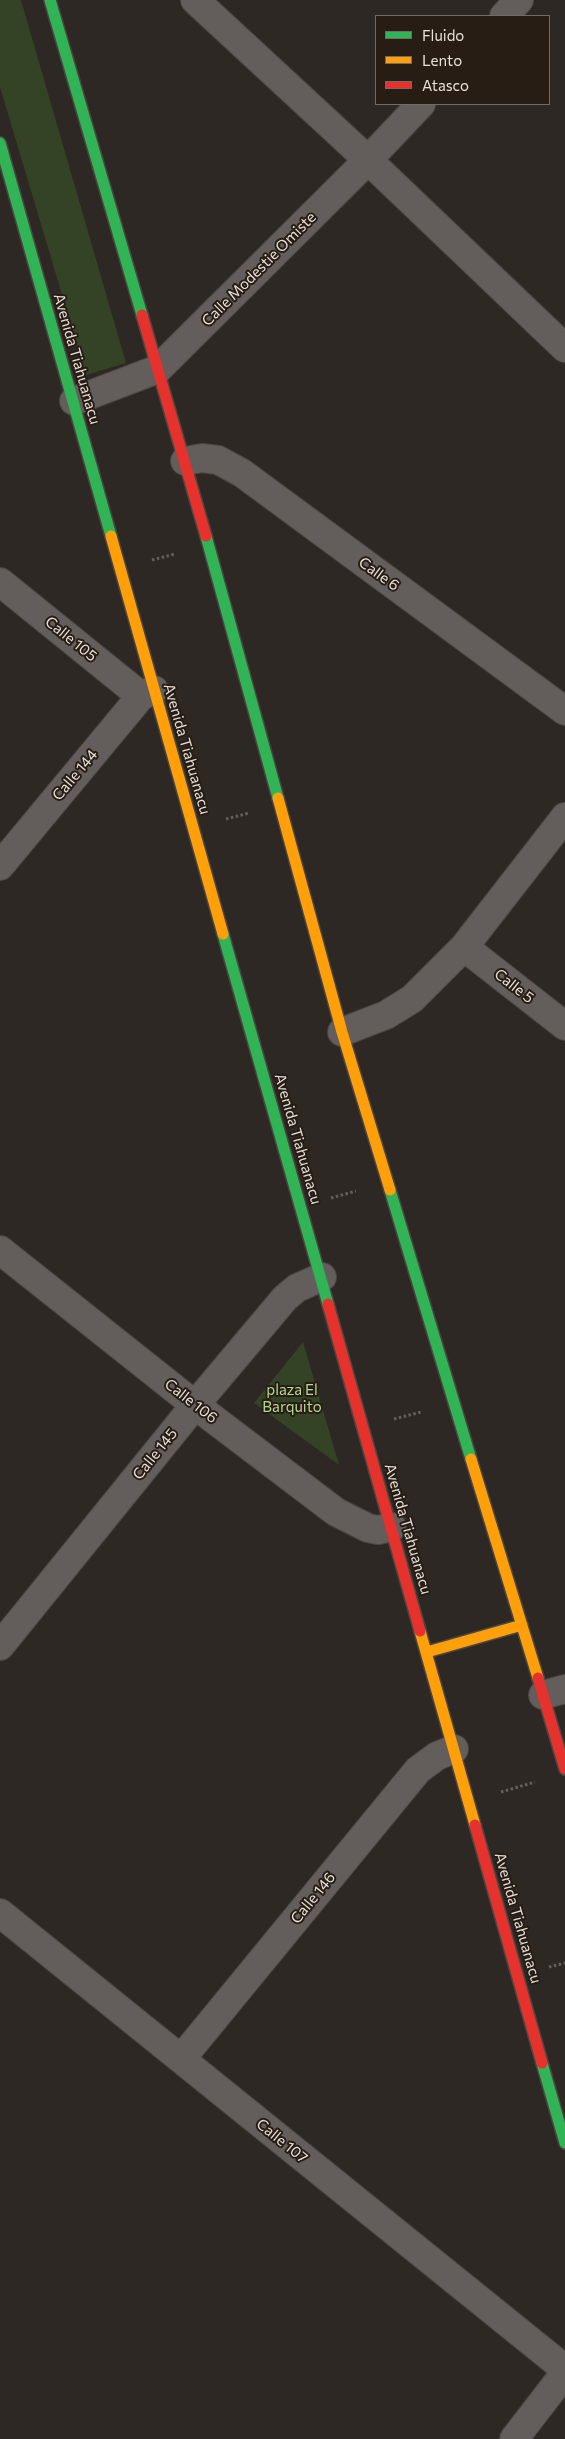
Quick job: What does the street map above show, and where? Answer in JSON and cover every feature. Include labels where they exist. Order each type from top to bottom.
[{"type":"main road","points":[[50,0],[209,545],[342,1032],[522,1625],[554,1692],[565,1769]]},
{"type":"main road","name":"Avenida Tiahuanacu","points":[[0,143],[120,568],[148,693],[194,827],[565,2143]]},
{"type":"main road","points":[[427,1652],[522,1625]]},
{"type":"street","points":[[195,0],[368,160],[565,348]]},
{"type":"street","points":[[505,15],[519,0]]},
{"type":"street","name":"Calle Modestie Omiste","points":[[74,401],[158,369],[368,160],[420,105]]},
{"type":"street","name":"Calle 6","points":[[185,461],[202,458],[218,460],[242,473],[565,710]]},
{"type":"street","name":"Calle 105","points":[[0,582],[148,693]]},
{"type":"street","name":"Calle 144","points":[[0,866],[148,693]]},
{"type":"street","points":[[342,1032],[386,1015],[412,999],[464,947],[565,817]]},
{"type":"street","name":"Calle 5","points":[[464,947],[565,1026]]},
{"type":"street","name":"Calle 106","points":[[0,1250],[195,1405],[336,1512],[368,1528],[378,1530],[392,1527]]},
{"type":"street","name":"Calle 145","points":[[0,1646],[195,1405],[285,1298],[297,1288],[322,1277]]},
{"type":"street","name":"Calle 146","points":[[181,2059],[418,1770],[437,1756],[454,1749]]},
{"type":"street","name":"Calle 107","points":[[0,1913],[565,2369]]},
{"type":"street","points":[[514,2439],[565,2373]]},
{"type":"path","points":[[120,568],[209,545]]},
{"type":"path","points":[[194,827],[280,805]]},
{"type":"path","points":[[302,1206],[388,1182]]},
{"type":"path","points":[[364,1427],[454,1402]]},
{"type":"path","points":[[469,1801],[536,1782]]},
{"type":"green space","points":[[0,0],[21,0],[126,363],[86,375],[0,87]]},
{"type":"green space","name":"plaza El Barquito","points":[[303,1342],[339,1465],[254,1403]]},
{"type":"traffic: fast","points":[[50,0],[142,315]]},
{"type":"traffic: fast","points":[[0,143],[111,536]]},
{"type":"traffic: fast","points":[[206,536],[278,798]]},
{"type":"traffic: fast","points":[[223,934],[328,1304]]},
{"type":"traffic: fast","points":[[390,1190],[471,1459]]},
{"type":"traffic: fast","points":[[542,2063],[565,2143]]},
{"type":"traffic: slow","points":[[111,536],[223,934]]},
{"type":"traffic: slow","points":[[278,798],[342,1032],[390,1190]]},
{"type":"traffic: slow","points":[[471,1459],[538,1678]]},
{"type":"traffic: slow","points":[[427,1652],[522,1625]]},
{"type":"traffic: slow","points":[[420,1631],[475,1825]]},
{"type":"traffic: jam","points":[[142,315],[206,536]]},
{"type":"traffic: jam","points":[[328,1304],[420,1631]]},
{"type":"traffic: jam","points":[[538,1678],[565,1769]]},
{"type":"traffic: jam","points":[[475,1825],[542,2063]]}]
